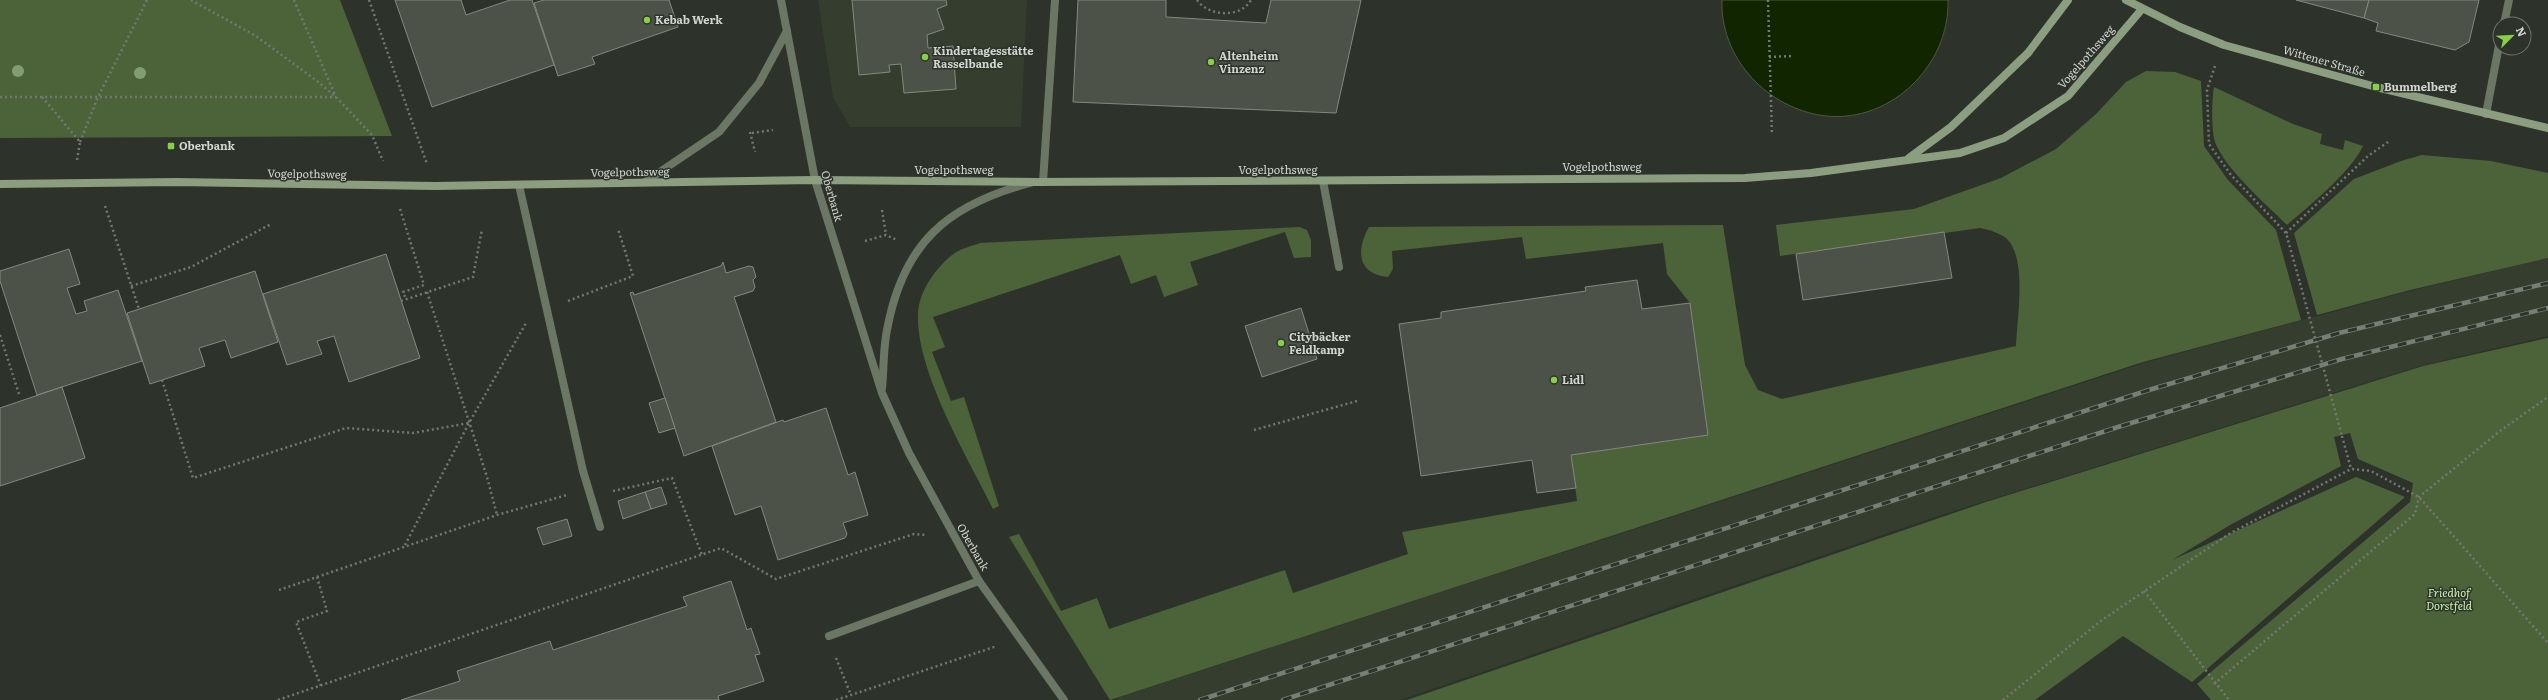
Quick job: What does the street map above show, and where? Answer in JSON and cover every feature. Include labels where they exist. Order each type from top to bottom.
[{"type":"street","name":"Oberbank","points":[[781,0],[815,180],[882,393],[909,453],[953,536],[979,581],[1064,700]]},
{"type":"street","points":[[1040,182],[1055,0]]},
{"type":"street","name":"Vogelpothsweg","points":[[1908,159],[1951,127],[2028,53],[2068,0]]},
{"type":"street","name":"Wittener Straße","points":[[2126,0],[2142,9],[2224,45],[2376,87],[2548,128]]},
{"type":"street","points":[[2506,16],[2509,0]]},
{"type":"street","name":"Vogelpothsweg","points":[[0,184],[98,183],[435,186],[815,180],[1040,182],[1323,181],[1757,177],[1811,173],[1960,153],[2004,138],[2028,124],[2068,96],[2142,9]]},
{"type":"street","points":[[645,182],[719,132],[759,83],[787,31]]},
{"type":"street","points":[[2486,114],[2497,56]]},
{"type":"street","points":[[1323,181],[1339,267]]},
{"type":"street","name":"Oberbank","points":[[882,393],[887,331],[900,284],[917,252],[935,230],[960,209],[1009,188],[1040,182]]},
{"type":"street","points":[[519,185],[590,495],[600,526]]},
{"type":"street","points":[[829,636],[979,581]]},
{"type":"path","points":[[73,183],[80,142],[98,97],[147,0]]},
{"type":"path","points":[[191,0],[256,36],[336,97],[372,135],[394,186],[424,285],[403,292],[406,299]]},
{"type":"path","points":[[294,0],[336,97]]},
{"type":"path","points":[[369,0],[435,186]]},
{"type":"path","points":[[1197,0],[1210,12],[1222,14],[1236,11],[1251,0]]},
{"type":"path","points":[[1768,0],[1772,135]]},
{"type":"path","points":[[2224,45],[2207,90],[2209,144],[2231,175],[2286,233],[2351,469]]},
{"type":"path","points":[[1769,57],[1794,56]]},
{"type":"path","points":[[0,97],[336,97]]},
{"type":"path","points":[[41,97],[80,142]]},
{"type":"path","points":[[755,152],[752,133],[773,130]]},
{"type":"path","points":[[2286,233],[2368,156],[2388,142]]},
{"type":"path","points":[[98,183],[139,309]]},
{"type":"path","points":[[882,210],[886,235]]},
{"type":"path","points":[[131,286],[191,267],[271,224]]},
{"type":"path","points":[[401,300],[473,276],[482,229]]},
{"type":"path","points":[[566,302],[633,276],[618,230]]},
{"type":"path","points":[[865,241],[886,235],[902,243]]},
{"type":"path","points":[[428,292],[487,476],[496,515]]},
{"type":"path","points":[[405,546],[469,423],[524,324],[530,322]]},
{"type":"path","points":[[0,335],[19,394]]},
{"type":"path","points":[[162,380],[193,478],[346,428],[413,433],[469,423]]},
{"type":"path","points":[[2214,684],[2415,514],[2419,497],[2500,431],[2548,397]]},
{"type":"path","points":[[1254,430],[1357,401]]},
{"type":"path","points":[[2004,700],[2102,620],[2229,534],[2351,469],[2371,471],[2419,497],[2548,643]]},
{"type":"path","points":[[279,590],[496,515],[569,494],[590,495],[672,478],[702,555]]},
{"type":"path","points":[[278,700],[721,548],[776,580],[914,534],[953,536]]},
{"type":"path","points":[[317,577],[327,611],[296,622],[321,686]]},
{"type":"path","points":[[2144,591],[2214,684],[2228,700]]},
{"type":"path","points":[[829,636],[851,695]]},
{"type":"path","points":[[836,700],[1019,639]]},
{"type":"shaded area","name":"Kindertagesstätte Rasselbande","points":[[818,0],[1027,0],[1021,127],[850,127],[833,97]]},
{"type":"shaded area","points":[[1722,0],[1948,0],[1946,25],[1938,48],[1926,69],[1910,87],[1890,102],[1868,112],[1844,116],[1819,115],[1780,101],[1749,75],[1737,58],[1729,40],[1723,21]]},
{"type":"shaded area","points":[[2548,258],[2548,336],[2423,365],[1944,514],[1400,700],[1119,700],[1117,698],[2144,363],[2410,291]]},
{"type":"green space","points":[[0,0],[340,0],[392,136],[0,138]]},
{"type":"green space","points":[[2146,71],[2175,72],[2201,81],[2204,146],[2228,180],[2276,230],[2301,320],[2143,362],[1110,700],[1009,537],[1019,534],[1061,611],[1097,598],[1109,629],[1285,570],[1293,593],[1408,554],[1402,532],[1577,501],[1571,455],[1708,435],[1690,303],[1667,274],[1663,243],[1526,259],[1522,237],[1392,251],[1393,269],[1388,277],[1378,275],[1370,271],[1362,260],[1362,244],[1369,227],[1723,225],[1745,365],[1758,390],[1782,399],[2016,346],[2020,291],[2017,262],[2014,249],[2008,240],[1999,234],[1980,228],[1780,256],[1776,225],[1914,209],[2001,178],[2056,149],[2096,114],[2126,82]]},
{"type":"green space","points":[[2214,87],[2293,124],[2322,134],[2320,144],[2343,150],[2345,140],[2363,146],[2340,177],[2287,225],[2247,186],[2220,152],[2215,142],[2212,122]]},
{"type":"green space","points":[[2422,155],[2491,161],[2548,173],[2548,258],[2410,290],[2317,315],[2294,233],[2354,179],[2401,161]]},
{"type":"green space","points":[[1299,227],[1307,230],[1311,240],[1311,257],[1294,258],[1285,232],[1190,262],[1198,285],[1164,297],[1156,275],[1131,284],[1120,255],[933,317],[945,347],[932,352],[951,401],[964,397],[999,506],[993,509],[945,413],[925,361],[920,337],[918,314],[921,297],[934,274],[952,255],[958,251],[980,243]]},
{"type":"green space","name":"Friedhof Dorstfeld","points":[[2548,338],[2548,700],[2211,700],[2197,684],[2410,502],[2413,483],[2358,459],[2350,433],[2334,437],[2341,466],[2230,525],[2172,560],[2356,477],[2405,497],[2192,682],[2123,636],[2035,700],[1407,700],[1986,502],[2423,366]]},
{"type":"building","points":[[395,0],[461,0],[466,15],[510,0],[532,0],[554,65],[432,107]]},
{"type":"building","points":[[544,0],[669,0],[678,27],[592,57],[595,64],[558,76],[534,3]]},
{"type":"building","points":[[852,0],[946,0],[947,5],[937,9],[944,29],[927,35],[928,48],[953,46],[956,89],[904,93],[901,64],[889,65],[890,72],[859,75]]},
{"type":"building","name":"Altenheim Vinzenz","points":[[1078,0],[1166,0],[1166,17],[1266,23],[1271,0],[1361,0],[1336,113],[1073,102]]},
{"type":"building","points":[[2296,0],[2369,0],[2364,18]]},
{"type":"building","points":[[2369,0],[2479,0],[2469,42],[2455,50],[2376,31],[2378,23],[2364,18]]},
{"type":"building","points":[[1944,232],[1952,278],[1803,300],[1796,254]]},
{"type":"building","points":[[69,249],[80,284],[67,288],[76,314],[87,311],[84,301],[118,290],[142,361],[37,395],[0,281],[0,271]]},
{"type":"building","points":[[386,254],[420,358],[349,382],[334,336],[317,341],[322,354],[287,365],[263,294]]},
{"type":"building","points":[[723,262],[726,273],[749,266],[753,267],[756,277],[753,280],[755,287],[753,291],[734,297],[776,422],[684,456],[630,293],[633,292],[634,295],[721,266]]},
{"type":"building","points":[[255,271],[278,342],[231,358],[225,340],[199,348],[205,366],[150,384],[127,313]]},
{"type":"building","name":"Lidl","points":[[1637,280],[1642,309],[1690,303],[1708,435],[1571,455],[1576,488],[1537,493],[1532,460],[1421,476],[1399,324],[1441,318],[1441,312],[1586,291],[1585,287]]},
{"type":"building","name":"Citybäcker Feldkamp","points":[[1301,308],[1317,359],[1262,377],[1245,326]]},
{"type":"building","points":[[62,387],[85,458],[0,486],[0,408]]},
{"type":"building","points":[[665,398],[675,428],[659,433],[649,403]]},
{"type":"building","points":[[826,408],[848,475],[855,472],[868,515],[843,523],[847,534],[845,538],[778,560],[761,506],[735,515],[712,446],[783,420],[784,422]]},
{"type":"building","points":[[661,487],[667,504],[651,509],[645,492]]},
{"type":"building","points":[[645,492],[651,509],[623,519],[618,501]]},
{"type":"building","points":[[567,519],[572,536],[543,545],[537,528]]},
{"type":"building","points":[[731,581],[747,630],[751,628],[760,654],[755,655],[764,681],[718,696],[719,700],[401,700],[460,681],[457,671],[550,641],[553,650],[687,606],[683,597]]},
{"type":"railway","points":[[1200,700],[2149,390],[2339,333],[2548,283]]},
{"type":"railway","points":[[1283,700],[2118,427],[2342,359],[2548,308]]},
{"type":"place","name":"Kebab Werk","points":[[647,20]]},
{"type":"place","name":"Kindertagesstätte Rasselbande","points":[[925,57]]},
{"type":"place","name":"Altenheim Vinzenz","points":[[1211,62]]},
{"type":"place","name":"Bummelberg","points":[[2376,87]]},
{"type":"place","name":"Oberbank","points":[[171,146]]},
{"type":"place","name":"Citybäcker Feldkamp","points":[[1281,343]]},
{"type":"place","name":"Lidl","points":[[1554,380]]}]
